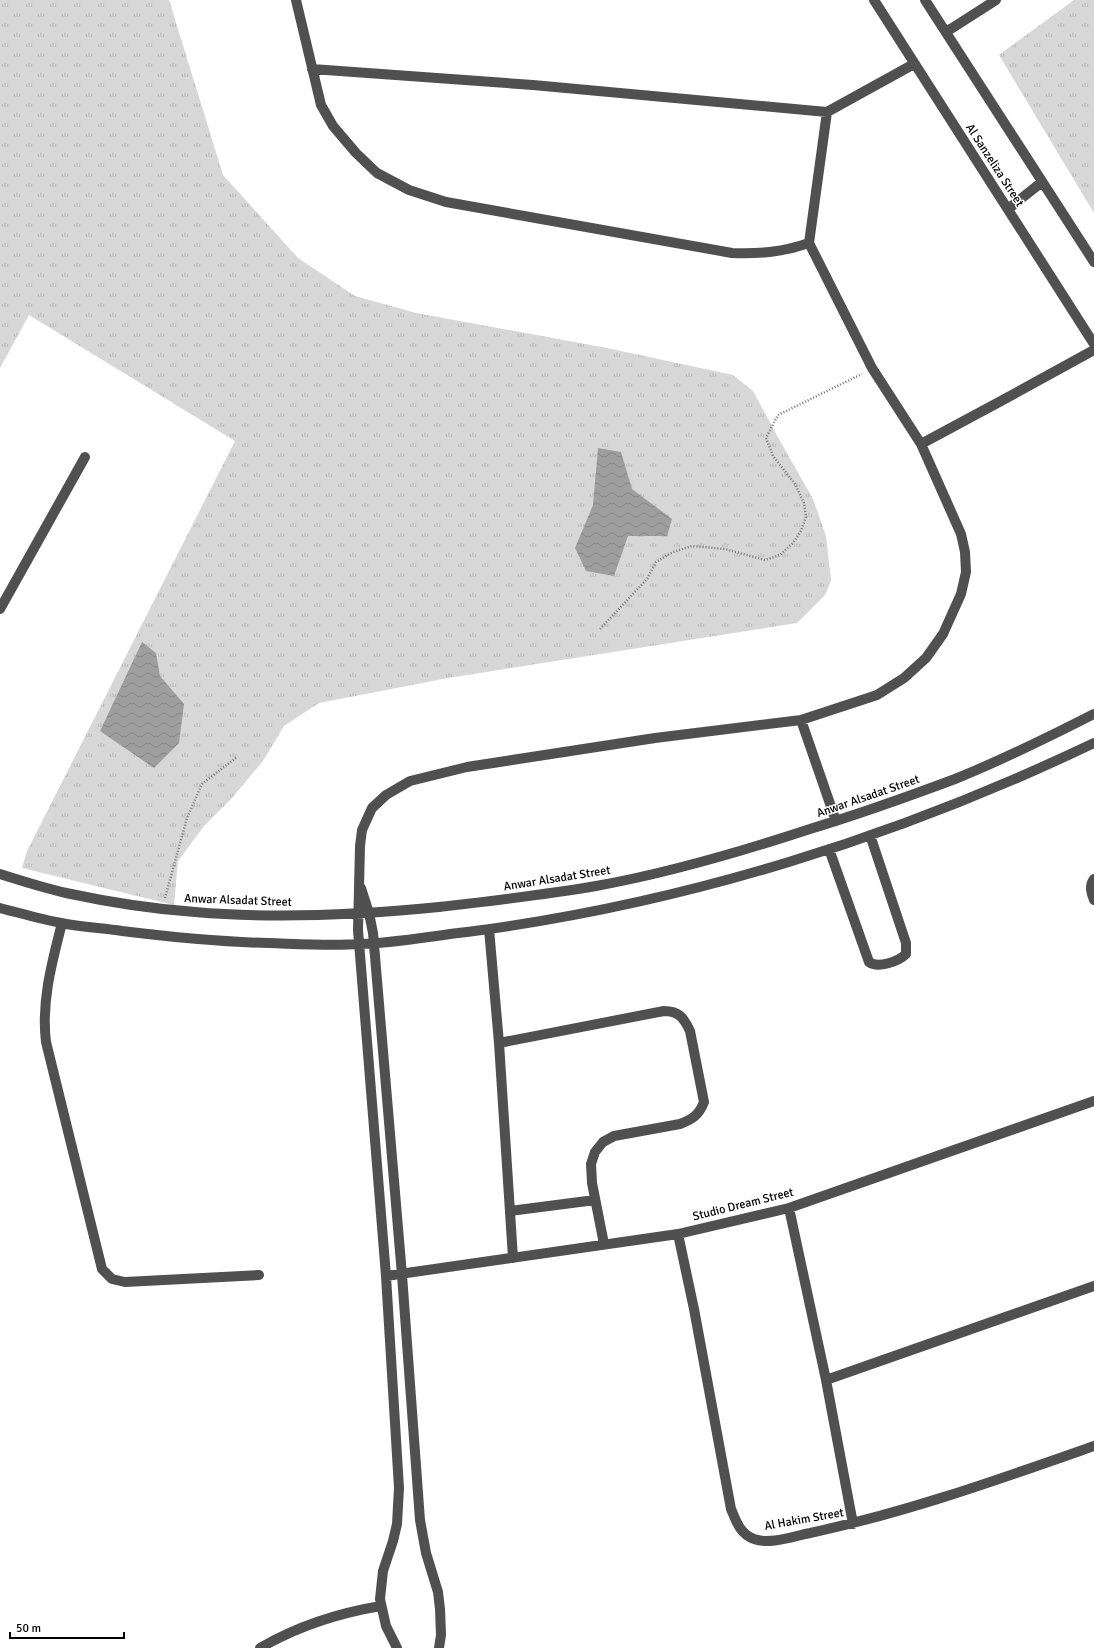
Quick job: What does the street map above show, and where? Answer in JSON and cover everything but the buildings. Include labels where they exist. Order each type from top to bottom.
[{"type":"street","points":[[296,0],[321,105],[334,126],[356,153],[377,173],[409,190],[446,202],[732,253],[752,254],[781,251],[809,243]]},
{"type":"street","name":"Al Sanzeliza Street","points":[[874,0],[1094,344]]},
{"type":"street","points":[[925,0],[1094,262]]},
{"type":"street","points":[[946,32],[996,0]]},
{"type":"street","points":[[312,70],[533,84],[826,112],[914,64]]},
{"type":"street","points":[[397,1648],[386,1626],[381,1606],[383,1571],[393,1541],[399,1488],[386,1276],[359,944],[358,913],[358,872],[361,836],[362,830],[372,808],[386,795],[410,781],[467,767],[654,738],[802,720],[877,695],[904,678],[926,658],[942,634],[961,594],[966,572],[965,552],[961,534],[921,444],[872,368],[809,243],[826,112]]},
{"type":"street","points":[[1008,209],[1042,182]]},
{"type":"street","points":[[921,444],[1002,402],[1094,350]]},
{"type":"street","points":[[0,609],[84,457]]},
{"type":"street","name":"Anwar Alsadat Street","points":[[0,874],[63,892],[94,899],[193,912],[245,915],[369,913],[497,901],[598,886],[706,861],[759,846],[836,821],[956,778],[1013,753],[1094,714]]},
{"type":"street","points":[[802,720],[836,821]]},
{"type":"street","points":[[0,908],[62,923],[205,940],[326,945],[374,943],[552,920],[701,887],[829,849],[938,811],[1094,743]]},
{"type":"street","points":[[829,849],[869,962],[876,965],[897,960],[906,954],[906,943],[870,835]]},
{"type":"street","points":[[1094,879],[1091,883],[1090,890],[1094,900]]},
{"type":"street","points":[[359,886],[369,913],[374,943],[402,1275],[420,1520],[426,1553],[438,1592],[441,1622],[439,1648]]},
{"type":"street","points":[[62,923],[45,1005],[44,1017],[46,1042],[102,1269],[112,1279],[125,1282],[258,1275]]},
{"type":"street","points":[[489,929],[499,1043],[513,1258]]},
{"type":"street","points":[[499,1043],[671,1011],[678,1014],[685,1020],[690,1031],[704,1102],[700,1112],[688,1121],[680,1124],[614,1136],[604,1142],[595,1152],[591,1164],[595,1200],[604,1244]]},
{"type":"street","name":"Studio Dream Street","points":[[386,1276],[402,1275],[678,1234],[789,1208],[1094,1101]]},
{"type":"street","points":[[510,1210],[595,1200]]},
{"type":"street","points":[[789,1208],[826,1380],[853,1524]]},
{"type":"street","name":"Al Hakim Street","points":[[678,1234],[694,1309],[731,1509],[739,1529],[754,1539],[780,1539],[853,1524],[962,1492],[1094,1446]]},
{"type":"street","points":[[826,1380],[1094,1286]]},
{"type":"street","points":[[260,1648],[294,1630],[315,1622],[337,1615],[381,1606]]},
{"type":"path","points":[[600,629],[647,579],[656,562],[672,552],[692,546],[725,549],[765,560],[780,555],[793,544],[802,531],[806,518],[804,502],[795,484],[773,456],[766,438],[778,415],[872,368]]},
{"type":"path","points":[[162,908],[187,818],[202,784],[237,758]]},
{"type":"green space","points":[[0,0],[169,0],[223,175],[298,258],[355,296],[416,313],[607,348],[733,375],[753,391],[813,499],[826,536],[831,581],[825,595],[797,623],[448,678],[319,703],[284,726],[263,761],[231,799],[204,826],[178,861],[174,905],[22,868],[27,851],[235,441],[29,315],[0,368]]},
{"type":"green space","points":[[1074,0],[1094,0],[1094,213],[999,55]]},
{"type":"water","points":[[598,448],[621,452],[632,489],[672,519],[667,536],[628,536],[614,576],[586,571],[575,548],[593,505]]},
{"type":"water","points":[[142,642],[156,653],[160,676],[184,704],[179,743],[154,768],[100,731]]}]
